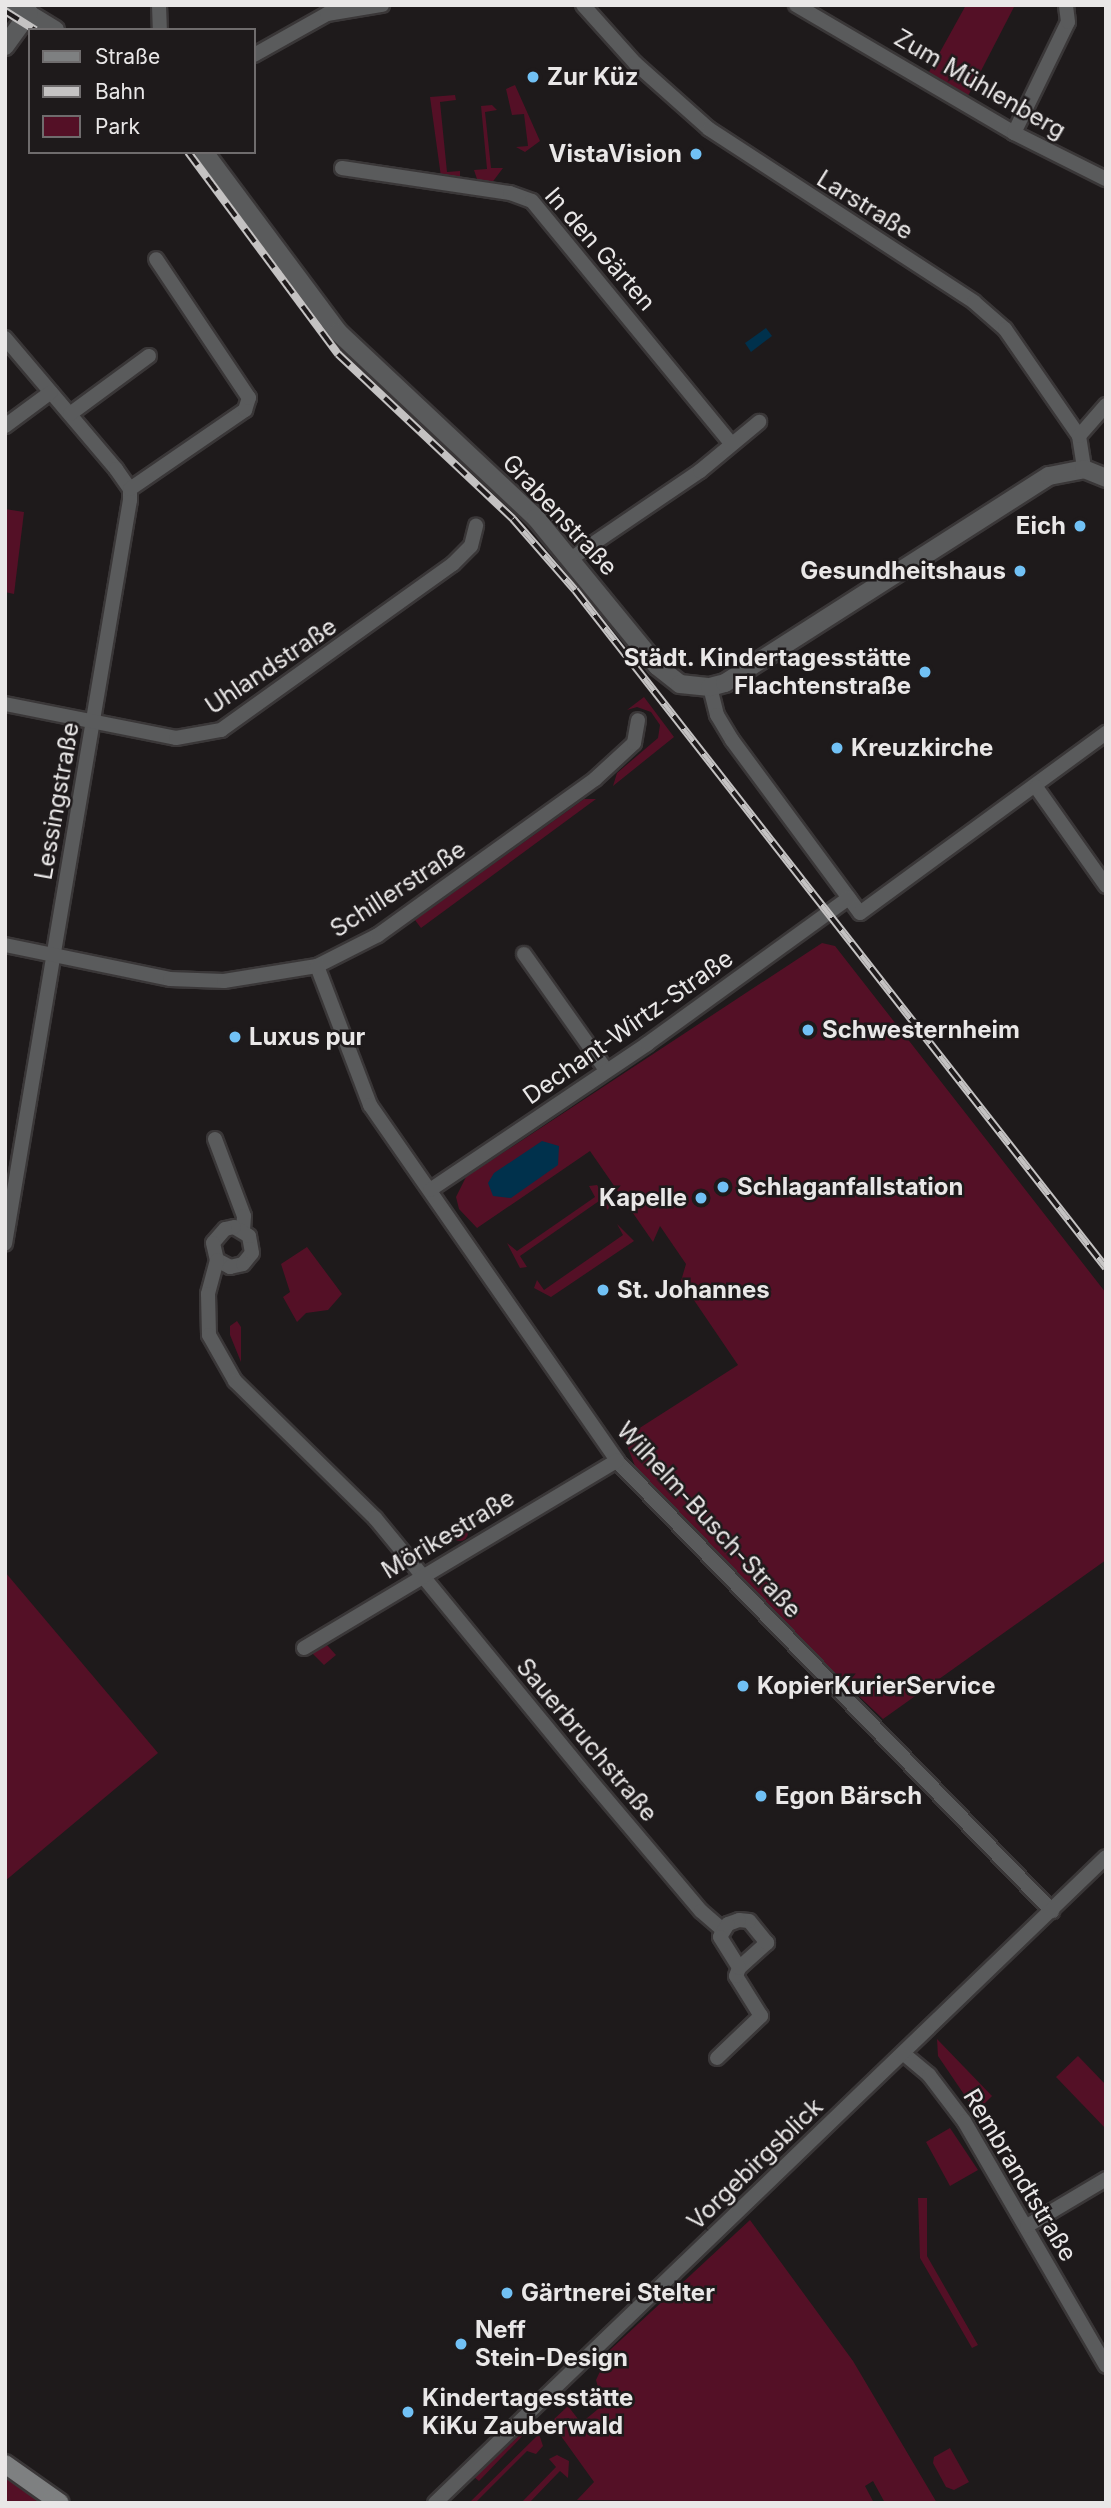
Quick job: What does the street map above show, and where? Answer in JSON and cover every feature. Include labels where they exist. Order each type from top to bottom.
[{"type":"main road","points":[[5,2464],[60,2503]]},
{"type":"street","points":[[159,5],[160,28]]},
{"type":"street","points":[[256,54],[327,14],[382,5]]},
{"type":"street","name":"Larstraße","points":[[583,5],[635,63],[709,129],[989,314],[1019,345],[1079,436],[1084,469]]},
{"type":"street","name":"Zum Mühlenberg","points":[[796,5],[1013,133],[1106,179]]},
{"type":"street","points":[[1013,133],[1068,22],[1066,5]]},
{"type":"street","points":[[5,46],[26,8],[52,28]]},
{"type":"street","name":"Grabenstraße","points":[[205,154],[338,332],[537,518],[657,666],[680,684],[710,687]]},
{"type":"street","name":"In den Gärten","points":[[342,168],[510,193],[532,201],[730,443]]},
{"type":"street","points":[[5,338],[130,489],[245,410],[249,398],[156,260]]},
{"type":"street","points":[[70,414],[149,356]]},
{"type":"street","points":[[5,426],[51,392]]},
{"type":"street","points":[[1079,436],[1106,405]]},
{"type":"street","points":[[572,558],[700,471],[730,443],[759,422]]},
{"type":"street","points":[[1106,478],[1084,469],[1049,476],[757,663],[710,687],[717,715],[732,740],[860,913],[1036,787],[1106,733]]},
{"type":"street","name":"Lessingstraße","points":[[5,1244],[11,1179],[94,724],[130,489]]},
{"type":"street","name":"Uhlandstraße","points":[[5,704],[94,724],[176,738],[207,735],[232,725],[453,564],[471,547],[476,526]]},
{"type":"street","name":"Schillerstraße","points":[[5,944],[155,977],[210,981],[317,966],[378,935],[595,779],[634,743],[638,720]]},
{"type":"street","points":[[1036,787],[1106,886]]},
{"type":"street","name":"Dechant-Wirtz-Straße","points":[[430,1190],[606,1070],[849,898]]},
{"type":"street","points":[[523,954],[606,1070]]},
{"type":"street","name":"Wilhelm-Busch-Straße","points":[[317,966],[370,1105],[617,1461],[1052,1911]]},
{"type":"street","points":[[215,1139],[244,1216],[243,1230]]},
{"type":"street","points":[[234,1227],[243,1230],[253,1244],[249,1259],[237,1267],[218,1260],[213,1252],[217,1234],[234,1227]]},
{"type":"street","name":"Sauerbruchstraße","points":[[218,1260],[208,1294],[208,1322],[221,1363],[246,1393],[340,1480],[701,1911],[723,1930],[722,1944],[739,1968],[736,1980],[761,2016],[717,2058]]},
{"type":"street","name":"Mörikestraße","points":[[304,1648],[617,1461]]},
{"type":"street","name":"Vorgebirgsblick","points":[[435,2503],[1106,1857]]},
{"type":"street","points":[[723,1930],[739,1920],[749,1922],[767,1942],[739,1968]]},
{"type":"street","name":"Rembrandtstraße","points":[[904,2054],[929,2075],[964,2121],[1106,2366]]},
{"type":"street","points":[[1027,2226],[1106,2179]]},
{"type":"green space","points":[[966,5],[1015,5],[968,96],[929,72]]},
{"type":"green space","points":[[515,85],[540,141],[525,152],[516,147],[528,146],[524,114],[512,115],[506,89]]},
{"type":"green space","points":[[455,95],[456,100],[440,102],[447,172],[460,171],[460,179],[441,177],[430,97]]},
{"type":"green space","points":[[492,105],[497,110],[485,112],[491,168],[503,168],[491,184],[478,182],[474,170],[487,169],[481,106]]},
{"type":"green space","points":[[5,509],[24,512],[14,594],[5,592]]},
{"type":"green space","points":[[644,697],[674,737],[613,786],[617,773],[658,738],[660,725],[651,712],[637,707],[627,710]]},
{"type":"green space","points":[[584,799],[596,799],[421,928],[415,920]]},
{"type":"green space","points":[[822,943],[835,946],[1106,1293],[1106,1560],[883,1719],[812,1652],[635,1466],[624,1438],[738,1365],[681,1281],[686,1264],[660,1226],[653,1242],[590,1151],[477,1228],[459,1209],[456,1197],[466,1177]]},
{"type":"green space","points":[[597,1185],[610,1204],[608,1210],[599,1201],[520,1256],[527,1267],[520,1268],[507,1243],[517,1251],[595,1197],[589,1186]]},
{"type":"green space","points":[[617,1224],[634,1241],[551,1297],[534,1288],[537,1280],[544,1290],[623,1235]]},
{"type":"green space","points":[[307,1247],[342,1294],[328,1310],[306,1313],[297,1322],[283,1297],[290,1292],[281,1264]]},
{"type":"green space","points":[[237,1321],[241,1327],[241,1362],[230,1335],[230,1326]]},
{"type":"green space","points":[[460,1525],[466,1527],[466,1539],[460,1541],[454,1539],[452,1533],[454,1527]]},
{"type":"green space","points":[[5,1572],[158,1753],[5,1881]]},
{"type":"green space","points":[[320,1645],[327,1645],[336,1655],[324,1665],[311,1652]]},
{"type":"green space","points":[[937,2039],[992,2096],[976,2112],[938,2056]]},
{"type":"green space","points":[[1078,2056],[1106,2085],[1106,2129],[1056,2077]]},
{"type":"green space","points":[[950,2128],[978,2170],[950,2186],[926,2142]]},
{"type":"green space","points":[[918,2198],[927,2198],[927,2256],[978,2345],[972,2348],[920,2258]]},
{"type":"green space","points":[[750,2220],[853,2361],[937,2503],[885,2503],[873,2481],[865,2486],[874,2503],[577,2500],[594,2482],[551,2422],[568,2406],[581,2423],[603,2405],[596,2380],[610,2350]]},
{"type":"green space","points":[[532,2426],[479,2481],[474,2477],[521,2434]]},
{"type":"green space","points":[[539,2434],[543,2446],[536,2454],[527,2451],[475,2503],[469,2503]]},
{"type":"green space","points":[[950,2448],[969,2482],[954,2490],[946,2487],[933,2463],[934,2457]]},
{"type":"green space","points":[[557,2455],[569,2461],[568,2478],[560,2471],[529,2503],[521,2503],[556,2467],[549,2459]]},
{"type":"green space","points":[[5,2476],[28,2491],[43,2503],[5,2502]]},
{"type":"water","points":[[766,328],[772,336],[751,352],[745,343]]},
{"type":"water","points":[[542,1141],[559,1146],[558,1165],[511,1198],[493,1196],[488,1183],[494,1173]]},
{"type":"railway","points":[[5,11],[32,28]]},
{"type":"railway","points":[[189,154],[338,354],[513,519],[575,590],[1106,1268]]},
{"type":"place","name":"Zur Küz","points":[[533,77]]},
{"type":"place","name":"VistaVision","points":[[696,154]]},
{"type":"place","name":"Eich","points":[[1080,526]]},
{"type":"place","name":"Gesundheitshaus","points":[[1020,571]]},
{"type":"place","name":"Städt. Kindertagesstätte Flachtenstraße","points":[[925,672]]},
{"type":"place","name":"Kreuzkirche","points":[[837,748]]},
{"type":"place","name":"Schwesternheim","points":[[808,1030]]},
{"type":"place","name":"Luxus pur","points":[[235,1037]]},
{"type":"place","name":"Schlaganfallstation","points":[[723,1187]]},
{"type":"place","name":"Kapelle","points":[[701,1198]]},
{"type":"place","name":"St. Johannes","points":[[603,1290]]},
{"type":"place","name":"KopierKurierService","points":[[743,1686]]},
{"type":"place","name":"Egon Bärsch","points":[[761,1796]]},
{"type":"place","name":"Gärtnerei Stelter","points":[[507,2293]]},
{"type":"place","name":"Neff Stein-Design","points":[[461,2344]]},
{"type":"place","name":"Kindertagesstätte KiKu Zauberwald","points":[[408,2412]]}]
